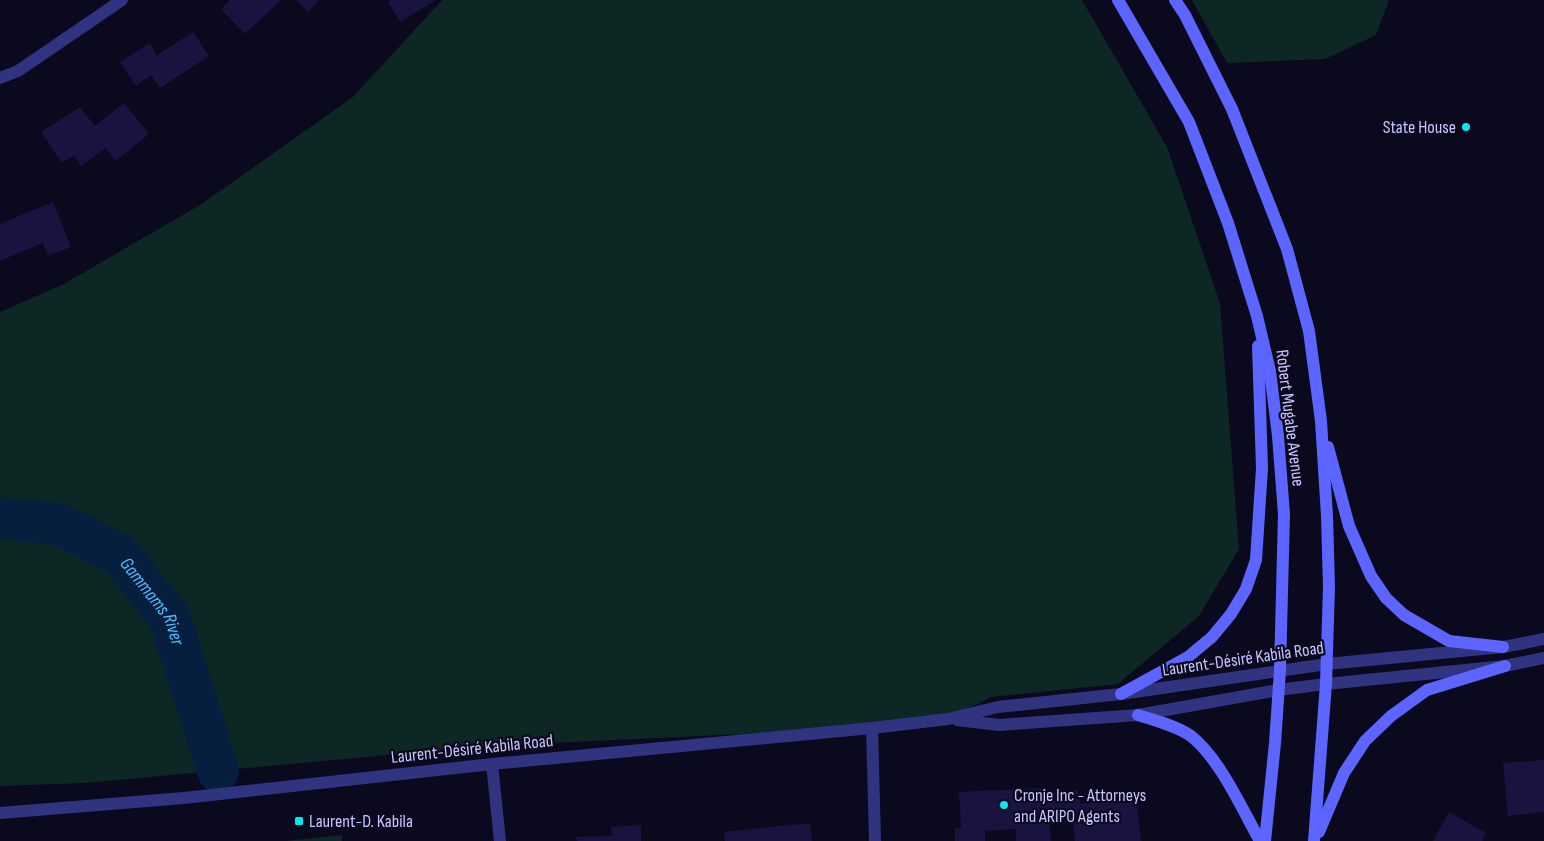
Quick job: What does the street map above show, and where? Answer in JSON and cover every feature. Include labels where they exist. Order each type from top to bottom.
[{"type":"main road","name":"Robert Mugabe Avenue","points":[[1118,0],[1189,122],[1228,224],[1257,316],[1270,370],[1278,436],[1284,514],[1280,670],[1265,841]]},
{"type":"main road","name":"Robert Mugabe Avenue","points":[[1175,0],[1232,109],[1287,249],[1309,331],[1321,421],[1328,525],[1329,587],[1326,684],[1315,841]]},
{"type":"main road","points":[[1121,694],[1188,657],[1219,630],[1246,590],[1256,560],[1262,468],[1257,316]]},
{"type":"main road","points":[[1321,421],[1349,526],[1371,576],[1386,598],[1404,615],[1449,641],[1503,647]]},
{"type":"main road","points":[[1315,841],[1344,773],[1365,741],[1391,716],[1427,690],[1506,666]]},
{"type":"main road","points":[[1138,715],[1162,722],[1190,735],[1209,753],[1260,841]]},
{"type":"street","points":[[0,78],[18,70],[122,0]]},
{"type":"street","name":"Laurent-Désiré Kabila Road","points":[[0,814],[184,798],[492,764],[872,728],[948,719],[998,707],[1121,694],[1280,670],[1503,647],[1544,640]]},
{"type":"street","name":"Laurent-Désiré Kabila Road","points":[[948,719],[999,725],[1138,715],[1278,690],[1506,666],[1544,658]]},
{"type":"street","points":[[872,728],[875,841]]},
{"type":"street","points":[[492,764],[500,841]]},
{"type":"green space","points":[[442,0],[1082,0],[1167,147],[1220,303],[1239,549],[1199,616],[1118,684],[991,697],[948,719],[872,728],[485,746],[85,783],[0,786],[0,312],[62,285],[200,205],[353,97]]},
{"type":"green space","points":[[1192,0],[1389,0],[1376,35],[1325,59],[1227,63]]},
{"type":"green space","points":[[342,835],[342,841],[286,841]]},
{"type":"building","points":[[230,0],[281,0],[245,34],[221,9]]},
{"type":"building","points":[[296,0],[317,0],[318,2],[308,12]]},
{"type":"building","points":[[391,0],[436,0],[400,22],[388,2]]},
{"type":"building","points":[[193,32],[209,56],[160,88],[151,75],[136,86],[120,62],[150,43],[157,55]]},
{"type":"building","points":[[124,103],[149,134],[116,161],[105,148],[81,166],[74,155],[62,163],[41,132],[80,107],[95,126]]},
{"type":"building","points":[[53,202],[71,247],[48,256],[43,243],[0,261],[0,224]]},
{"type":"building","points":[[1544,760],[1544,812],[1508,816],[1503,763]]},
{"type":"building","points":[[1045,788],[1046,794],[1078,790],[1080,804],[1136,797],[1141,841],[1075,841],[1072,814],[1049,816],[1051,841],[1016,841],[1016,829],[985,831],[985,841],[955,841],[955,828],[961,828],[959,792]]},
{"type":"building","points":[[1449,812],[1486,833],[1482,841],[1433,841]]},
{"type":"building","points":[[810,823],[812,841],[725,841],[724,832]]},
{"type":"building","points":[[641,825],[641,841],[577,841],[576,837],[612,836],[611,827]]},
{"type":"waterway","name":"Gammams River","points":[[0,518],[59,524],[120,555],[170,618],[218,771]]},
{"type":"place","name":"State House","points":[[1466,127]]},
{"type":"place","name":"Cronje Inc - Attorneys and ARIPO Agents","points":[[1004,805]]},
{"type":"place","name":"Laurent-D. Kabila","points":[[299,821]]}]
